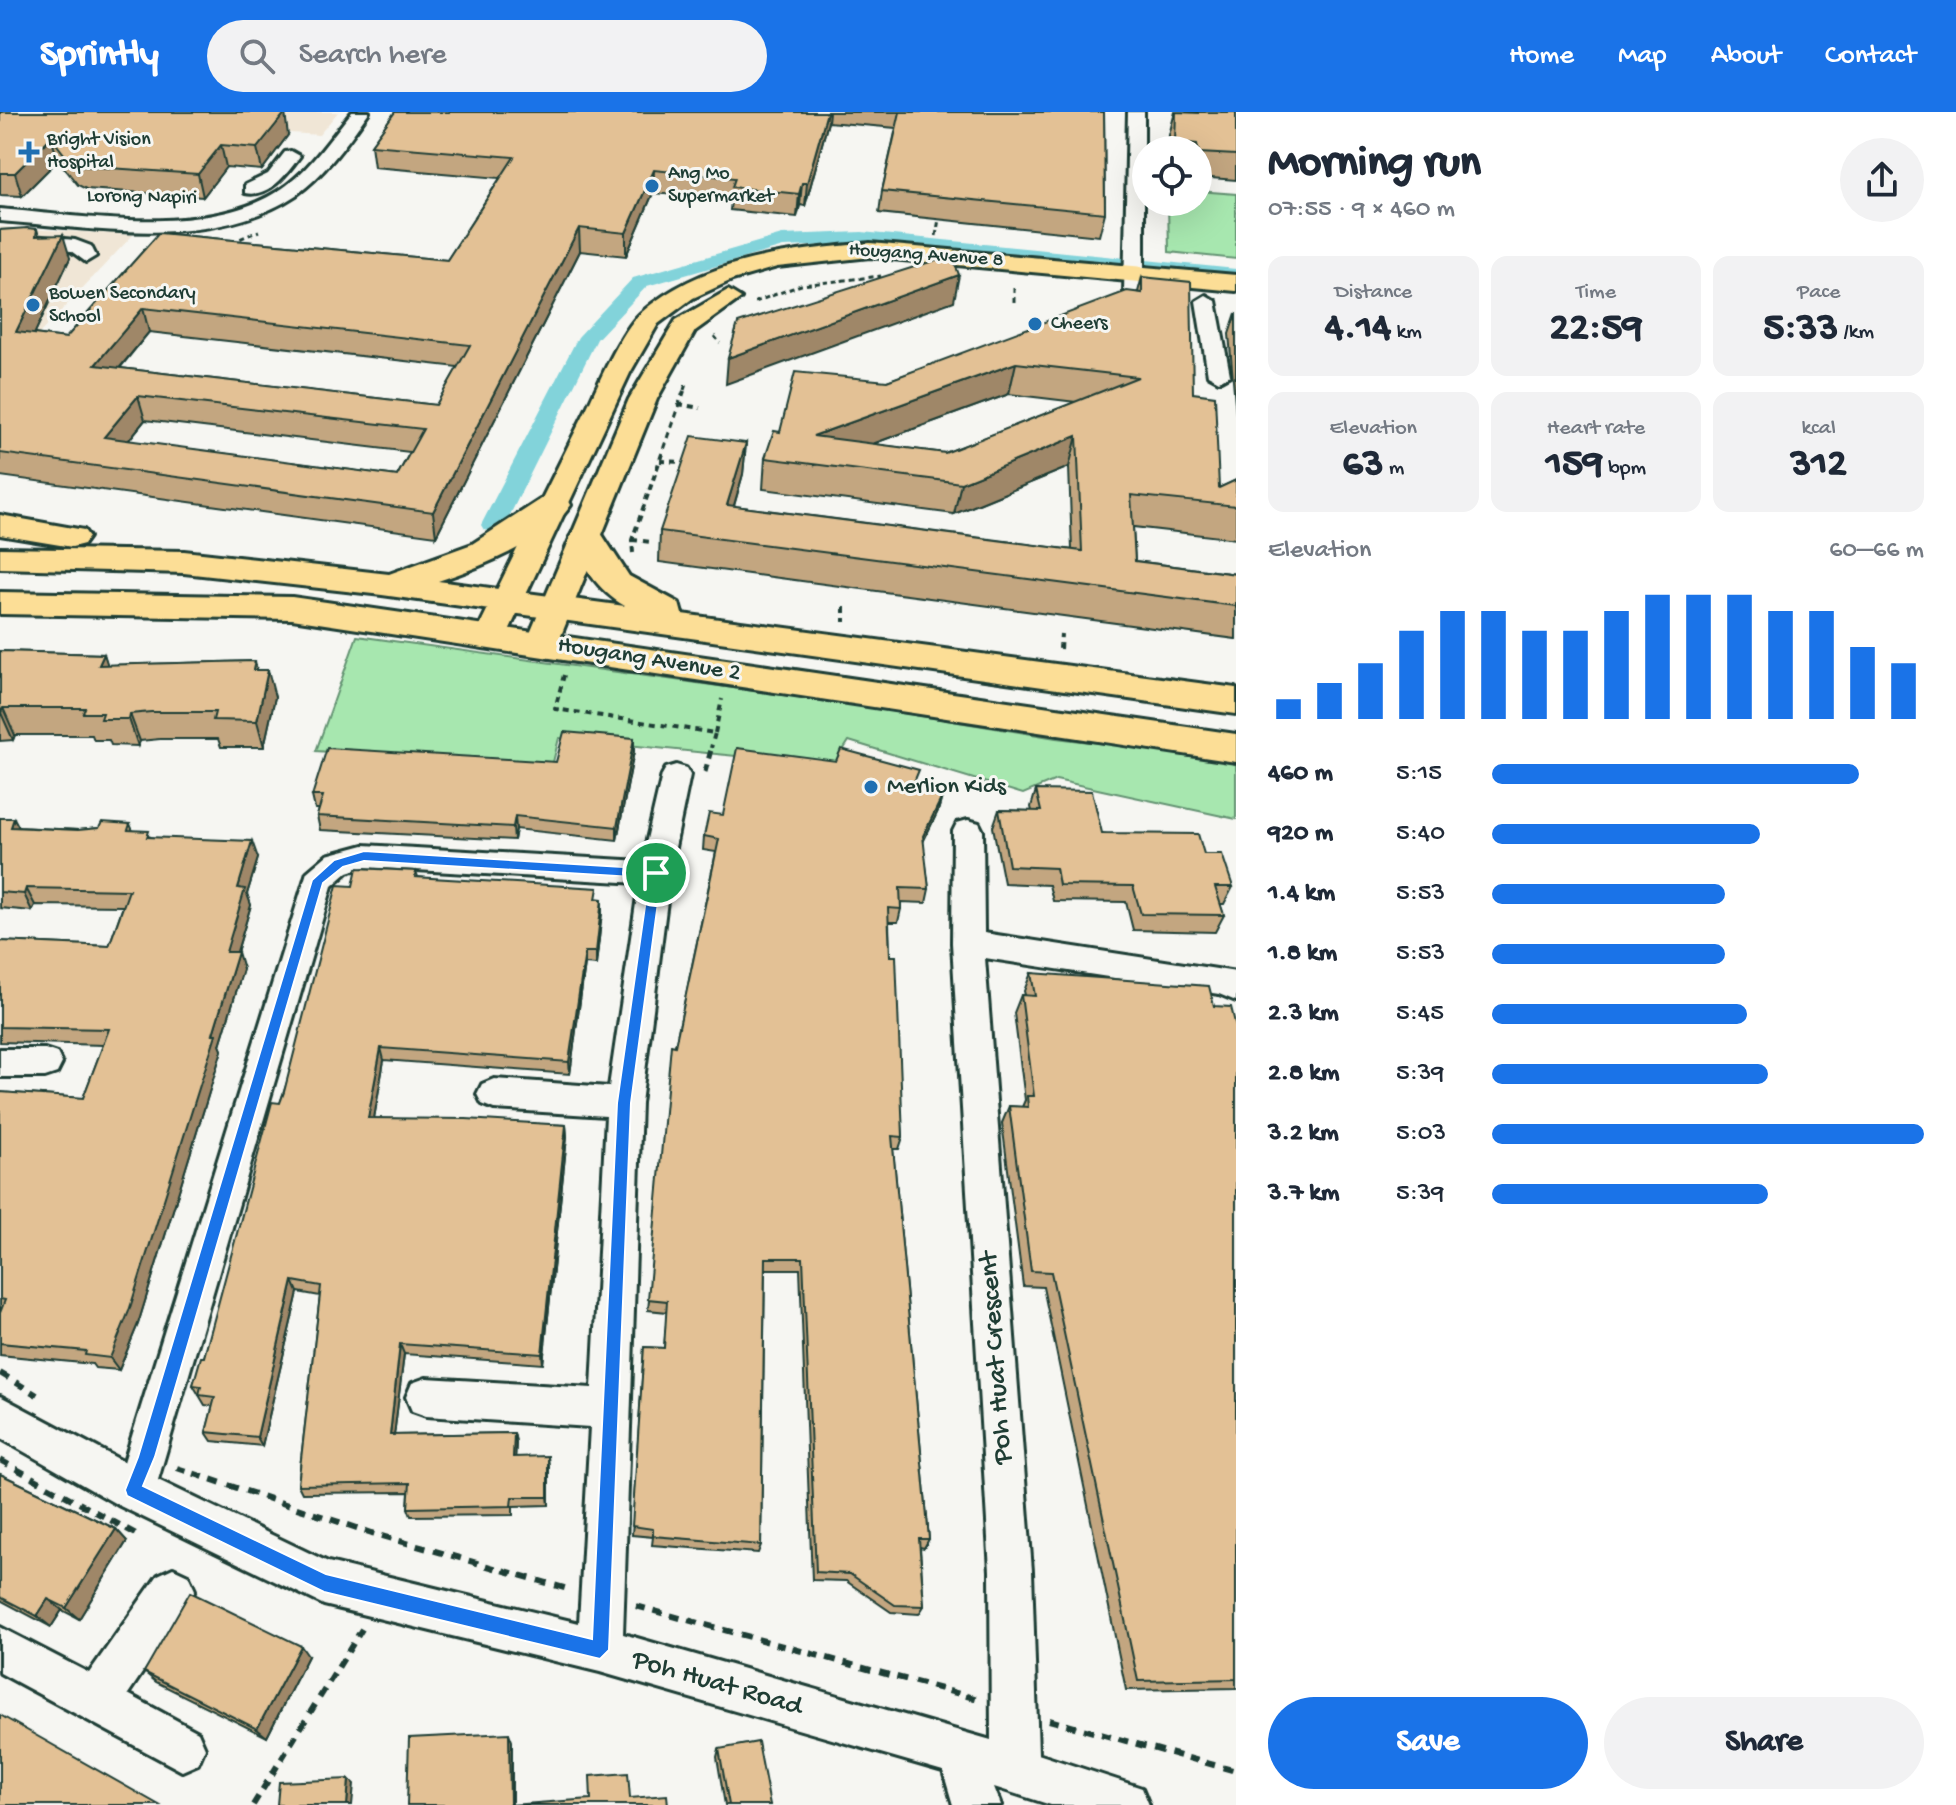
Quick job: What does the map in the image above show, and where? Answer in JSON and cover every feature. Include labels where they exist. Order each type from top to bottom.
[{"type":"highway","points":[[382,584],[480,556],[509,540],[555,505]]},
{"type":"highway","points":[[0,525],[69,536],[184,562]]},
{"type":"highway","points":[[587,537],[603,573],[621,590],[708,628]]},
{"type":"highway","points":[[0,558],[184,562]]},
{"type":"highway","name":"Hougang Avenue 2","points":[[184,562],[508,600],[1236,701]]},
{"type":"highway","points":[[0,603],[59,605]]},
{"type":"highway","name":"Hougang Avenue 2","points":[[59,605],[199,604],[292,608],[491,635],[554,656],[1236,748]]},
{"type":"highway","points":[[0,610],[59,605]]},
{"type":"main road","name":"Hougang Avenue 8","points":[[491,635],[617,373],[648,319],[684,293],[723,275],[775,260],[870,250],[1134,277],[1206,301],[1236,304]]},
{"type":"main road","name":"Hougang Avenue 8","points":[[554,656],[557,607],[643,399],[685,326],[713,305],[750,288],[791,275],[877,268],[1236,283]]},
{"type":"street","name":"Lorong Napiri","points":[[8,216],[178,223],[214,220],[264,205],[289,192],[361,112]]},
{"type":"street","points":[[1134,277],[1136,112]]},
{"type":"street","points":[[73,219],[89,203],[176,206],[245,192],[274,178],[291,156]]},
{"type":"street","points":[[0,239],[75,246],[84,250],[86,256]]},
{"type":"street","points":[[1206,301],[1219,375]]},
{"type":"street","points":[[600,1650],[624,1103],[656,873],[690,776]]},
{"type":"street","name":"Poh Huat Crescent","points":[[968,831],[968,943],[1011,1571],[1015,1773]]},
{"type":"street","points":[[133,1490],[146,1457],[318,880],[338,863],[364,856],[656,873]]},
{"type":"street","points":[[968,943],[1227,982],[1236,988]]},
{"type":"street","points":[[0,1063],[45,1063]]},
{"type":"street","points":[[494,1094],[624,1103]]},
{"type":"street","points":[[426,1397],[610,1409]]},
{"type":"street","name":"Poh Huat Road","points":[[0,1416],[133,1490],[324,1583],[600,1650],[960,1753],[1015,1773],[1125,1805]]},
{"type":"street","points":[[96,1701],[173,1590]]},
{"type":"street","points":[[0,1649],[182,1748]]},
{"type":"street","points":[[960,1753],[977,1805]]},
{"type":"path","points":[[936,236],[939,219]]},
{"type":"path","points":[[743,308],[764,296],[801,285],[853,277],[895,277]]},
{"type":"path","points":[[1002,287],[1028,290]]},
{"type":"path","points":[[1014,288],[1014,303]]},
{"type":"path","points":[[635,567],[632,540],[689,374]]},
{"type":"path","points":[[678,404],[700,408]]},
{"type":"path","points":[[660,461],[682,462]]},
{"type":"path","points":[[632,540],[652,542]]},
{"type":"path","points":[[843,624],[844,607]]},
{"type":"path","points":[[1060,653],[1061,634]]},
{"type":"path","points":[[554,656],[555,709],[715,733]]},
{"type":"path","points":[[690,776],[715,733],[724,692]]},
{"type":"path","points":[[253,1805],[366,1624]]},
{"type":"shaded area","points":[[115,112],[338,112],[319,135],[108,120]]},
{"type":"shaded area","name":"Bowen Secondary School","points":[[0,227],[133,235],[0,375]]},
{"type":"green space","points":[[1212,192],[1236,194],[1236,259],[1169,252],[1168,216],[1212,216]]},
{"type":"green space","points":[[357,636],[848,704],[1056,738],[1236,759],[1236,819],[1056,780],[1023,794],[849,741],[833,766],[559,738],[552,766],[316,751]]},
{"type":"building","points":[[0,112],[285,113],[257,148],[221,145],[198,174],[80,166],[71,163],[51,137],[15,173],[0,173]]},
{"type":"building","points":[[395,112],[827,112],[807,183],[802,183],[799,194],[732,187],[735,178],[654,170],[626,233],[579,228],[433,512],[0,453],[0,230],[27,228],[37,229],[36,236],[63,235],[16,332],[66,338],[159,233],[447,260],[514,157],[371,145]],"holes":[[[143,308],[470,345],[436,405],[95,365]],[[138,396],[423,429],[397,476],[104,437]]]},
{"type":"building","points":[[900,112],[1104,112],[1105,213],[882,191]]},
{"type":"building","points":[[1176,112],[1236,112],[1236,155],[1212,154],[1212,136],[1175,136]]},
{"type":"building","points":[[952,255],[959,275],[728,358],[738,323]]},
{"type":"building","points":[[1142,277],[1191,282],[1193,393],[1215,396],[1219,488],[1236,480],[1236,506],[1131,495],[1135,561],[1236,574],[1236,606],[660,531],[692,436],[746,443],[727,505],[1082,551],[1077,436],[961,483],[765,458],[774,431],[780,432],[795,372],[887,381],[1127,291],[1142,293]],"holes":[[[1016,363],[1138,377],[945,453],[813,436]]]},
{"type":"building","points":[[0,651],[104,654],[99,665],[255,661],[253,670],[268,670],[257,721],[213,720],[215,712],[151,712],[130,714],[129,719],[101,719],[103,713],[83,713],[85,708],[3,708],[0,713]]},
{"type":"building","points":[[564,732],[634,738],[617,827],[515,816],[513,827],[317,816],[323,796],[312,796],[327,748],[556,762]]},
{"type":"building","points":[[737,748],[836,761],[841,749],[919,770],[912,787],[942,797],[923,836],[929,889],[900,888],[901,909],[888,908],[890,956],[896,956],[903,1137],[892,1136],[929,1539],[919,1539],[924,1606],[895,1605],[850,1574],[816,1572],[803,1258],[765,1258],[761,1545],[653,1536],[653,1529],[632,1526],[644,1347],[664,1348],[667,1301],[648,1299],[671,1045],[675,1046],[719,839],[704,836],[709,813],[723,815]]},
{"type":"building","points":[[1036,790],[1092,791],[1102,833],[1198,834],[1204,854],[1222,854],[1233,887],[1215,887],[1224,915],[1141,914],[1133,886],[1059,885],[1056,868],[1009,866],[999,810],[1041,811]]},
{"type":"building","points":[[0,818],[14,818],[11,827],[78,830],[99,828],[102,822],[130,824],[128,830],[149,831],[147,837],[252,841],[238,888],[245,889],[226,952],[238,952],[213,1034],[216,1034],[129,1311],[110,1358],[85,1355],[86,1351],[0,1343],[0,1313],[5,1300],[0,1299],[0,1092],[83,1098],[109,1029],[0,1027],[0,941],[109,946],[129,890],[26,888],[24,894],[0,892]]},
{"type":"building","points":[[357,868],[416,871],[415,877],[598,888],[596,899],[602,899],[596,952],[585,952],[569,1062],[381,1048],[368,1118],[466,1119],[566,1125],[542,1354],[400,1344],[390,1435],[514,1433],[513,1457],[548,1456],[548,1497],[512,1497],[511,1506],[408,1508],[410,1483],[298,1485],[321,1286],[293,1281],[257,1437],[206,1432],[215,1397],[199,1395],[201,1386],[193,1385],[201,1357],[204,1357],[272,1102],[280,1103],[284,1092],[337,885],[353,886]]},
{"type":"building","points":[[1031,973],[1209,986],[1214,1006],[1231,1007],[1236,1027],[1236,1679],[1138,1681],[1051,1272],[1031,1271],[1009,1106],[1028,1107],[1027,1096],[1034,1096],[1021,995],[1035,996]]},
{"type":"building","points":[[0,1474],[116,1529],[66,1608],[48,1599],[37,1616],[0,1597]]},
{"type":"building","points":[[190,1592],[301,1646],[257,1729],[144,1672]]},
{"type":"building","points":[[0,1715],[159,1805],[0,1805]]},
{"type":"building","points":[[509,1733],[510,1805],[407,1805],[409,1738]]},
{"type":"building","points":[[758,1742],[770,1805],[729,1805],[719,1749]]},
{"type":"building","points":[[628,1773],[630,1798],[667,1795],[668,1805],[510,1805],[591,1799],[590,1776]]},
{"type":"building","points":[[349,1779],[347,1805],[277,1805],[279,1782]]},
{"type":"waterway","points":[[493,525],[557,404],[588,337],[640,282],[782,241],[862,238],[1236,275]]},
{"type":"place","name":"Bright Vision Hospital","points":[[29,152]]},
{"type":"place","name":"Ang Mo Supermarket","points":[[652,186]]},
{"type":"place","name":"Bowen Secondary School","points":[[33,305]]},
{"type":"place","name":"Cheers","points":[[1035,324]]},
{"type":"place","name":"Merlion Kids","points":[[871,787]]},
{"type":"route","points":[[364,856],[656,873],[624,1103],[600,1650],[324,1583],[133,1490],[146,1457],[318,880],[338,863],[364,856]]}]
